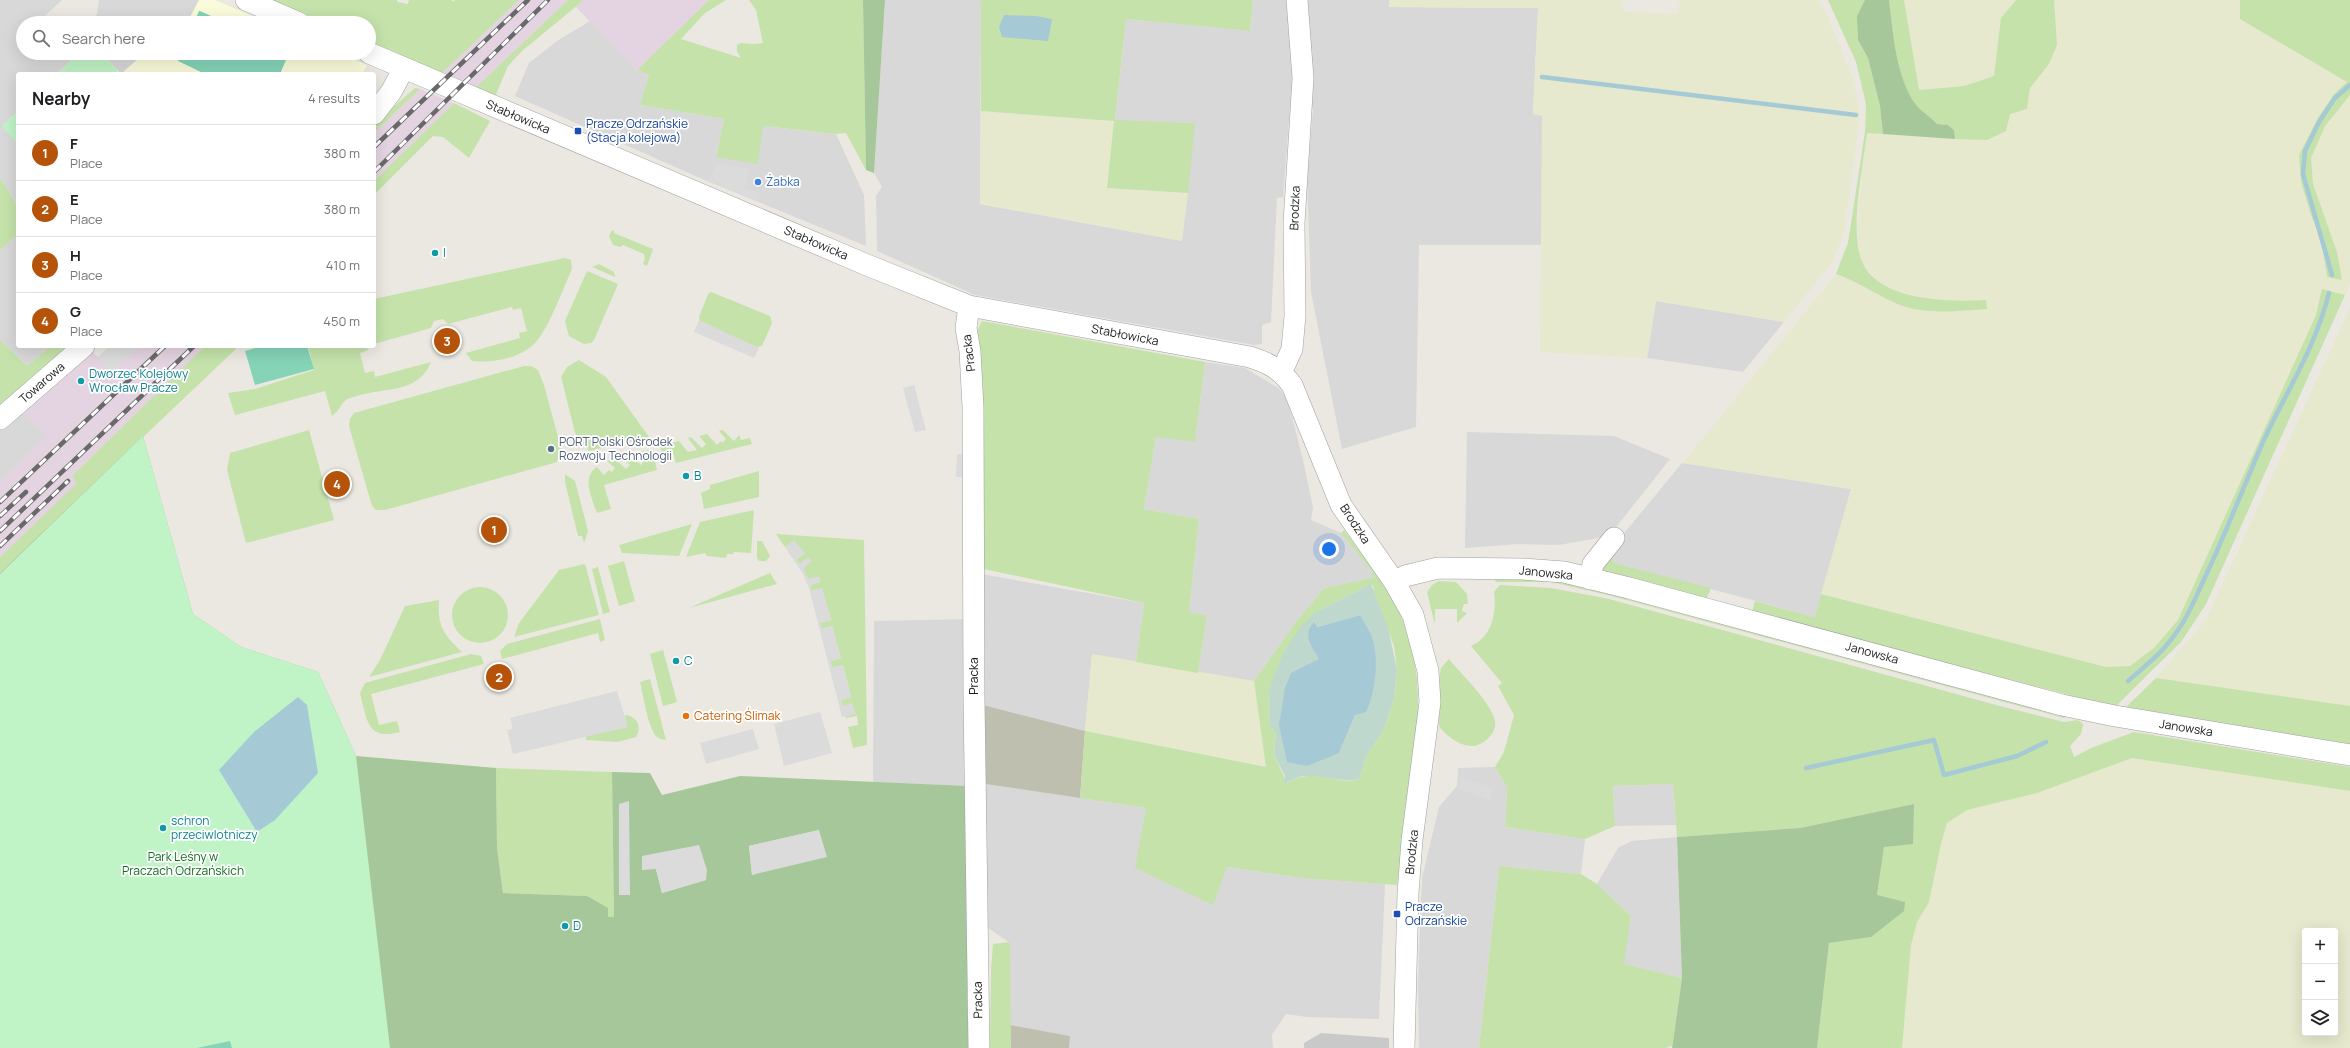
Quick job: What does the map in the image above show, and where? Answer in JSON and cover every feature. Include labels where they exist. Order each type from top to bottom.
[{"type":"street","points":[[246,0],[283,16]]},
{"type":"street","name":"Brodzka","points":[[1297,0],[1303,78],[1294,223],[1295,316],[1292,348],[1282,371],[1292,385],[1341,505],[1395,583],[1413,615],[1428,671],[1430,702],[1412,840],[1408,893],[1404,1048]]},
{"type":"street","name":"Stabłowicka","points":[[376,56],[874,268],[969,306],[1250,357],[1269,363],[1282,371]]},
{"type":"street","points":[[376,111],[391,92],[404,68]]},
{"type":"street","name":"Pracka","points":[[969,306],[966,328],[970,352],[973,407],[974,698],[980,1048]]},
{"type":"street","name":"Towarowa","points":[[0,419],[82,348]]},
{"type":"street","points":[[1590,579],[1593,564],[1614,538]]},
{"type":"street","name":"Janowska","points":[[1395,583],[1405,576],[1438,568],[1522,569],[1564,572],[2062,705],[2115,716],[2350,755]]},
{"type":"shaded area","points":[[0,0],[62,0],[45,16],[16,16],[16,60],[72,60],[59,72],[16,72],[16,113],[2,126],[16,142],[16,205],[0,177]]},
{"type":"shaded area","points":[[99,0],[199,0],[191,16],[95,16]]},
{"type":"shaded area","points":[[199,0],[215,0],[253,16],[191,16]]},
{"type":"shaded area","points":[[519,0],[568,0],[472,91],[440,75]]},
{"type":"shaded area","points":[[584,0],[709,0],[637,70],[576,7]]},
{"type":"shaded area","points":[[885,0],[981,0],[980,204],[1182,241],[1194,123],[1115,121],[1126,19],[1250,31],[1253,0],[1389,0],[1389,7],[1538,8],[1533,114],[1542,116],[1542,245],[1419,245],[1416,427],[1342,449],[1311,292],[1307,178],[1313,109],[1290,108],[1283,197],[1277,198],[1271,322],[1262,325],[1262,344],[1254,345],[975,295],[877,251],[876,196],[882,187],[874,173]]},
{"type":"shaded area","points":[[1389,0],[1622,0],[1624,12],[1678,14],[1680,0],[1818,0],[1824,8],[1854,81],[1859,112],[1858,131],[1845,229],[1833,261],[1784,322],[1656,301],[1647,358],[1540,352],[1542,116],[1533,114],[1538,8],[1389,7]]},
{"type":"shaded area","points":[[1904,0],[2016,0],[2009,7],[1994,76],[1964,86],[1919,90]]},
{"type":"shaded area","points":[[2054,0],[2240,0],[2240,19],[2348,82],[2334,94],[2319,116],[2299,156],[2312,218],[2321,238],[2326,277],[2337,252],[2313,184],[2311,158],[2325,126],[2350,95],[2350,284],[2345,295],[2322,289],[2316,315],[2178,620],[2154,648],[2130,666],[2106,667],[1821,594],[1851,489],[1683,463],[1836,274],[1911,308],[1986,300],[1963,301],[1925,298],[1894,290],[1876,280],[1861,260],[1858,242],[1859,201],[1867,132],[1987,140],[2010,114],[2027,109],[2030,88],[2049,64],[2057,45]]},
{"type":"shaded area","points":[[590,21],[637,70],[649,75],[640,105],[724,119],[716,156],[763,126],[836,134],[864,195],[866,246],[700,178],[515,96],[529,63],[557,41]]},
{"type":"shaded area","points":[[72,60],[108,60],[119,72],[59,72]]},
{"type":"shaded area","points":[[108,60],[137,60],[123,72],[119,72]]},
{"type":"shaded area","points":[[137,60],[355,60],[367,65],[363,72],[123,72]]},
{"type":"shaded area","points":[[420,89],[454,103],[376,179],[376,131]]},
{"type":"shaded area","points":[[981,111],[1115,121],[1107,188],[1188,193],[1182,241],[980,204]]},
{"type":"shaded area","points":[[717,163],[750,169],[744,188],[760,193],[758,201],[709,181]]},
{"type":"shaded area","points":[[16,236],[16,348],[49,348],[27,366],[0,340],[0,250]]},
{"type":"shaded area","points":[[1656,301],[1784,322],[1743,372],[1647,358]]},
{"type":"shaded area","points":[[2350,308],[2350,706],[2156,678],[2206,620]]},
{"type":"shaded area","points":[[699,320],[759,348],[754,358],[694,332]]},
{"type":"shaded area","points":[[89,348],[98,357],[108,348],[203,348],[72,476],[78,483],[0,557],[0,482],[47,436],[18,408]]},
{"type":"shaded area","points":[[108,348],[138,348],[111,372],[98,358]]},
{"type":"shaded area","points":[[1205,362],[1245,368],[1280,389],[1288,401],[1303,460],[1313,507],[1311,520],[1341,533],[1373,573],[1372,578],[1324,588],[1296,622],[1254,681],[1198,673],[1207,617],[1189,612],[1199,519],[1144,509],[1156,437],[1195,441]]},
{"type":"shaded area","points":[[914,385],[926,430],[915,432],[903,388]]},
{"type":"shaded area","points":[[18,408],[48,436],[0,482],[0,424]]},
{"type":"shaded area","points":[[1467,432],[1614,436],[1670,459],[1609,536],[1559,545],[1518,544],[1465,548]]},
{"type":"shaded area","points":[[957,454],[967,454],[967,477],[956,477]]},
{"type":"shaded area","points":[[1682,463],[1851,489],[1815,617],[1614,563],[1611,549]]},
{"type":"shaded area","points":[[794,540],[805,553],[796,560],[799,564],[808,557],[812,561],[803,569],[808,579],[819,576],[820,582],[810,585],[811,591],[822,588],[831,620],[820,623],[822,629],[832,626],[841,658],[831,661],[832,667],[843,665],[851,697],[841,700],[843,706],[852,703],[856,714],[842,717],[809,588],[803,574],[785,547]]},
{"type":"shaded area","points":[[981,574],[1144,603],[1136,662],[1092,655],[1085,731],[983,705]]},
{"type":"shaded area","points":[[1371,584],[1388,628],[1397,669],[1394,698],[1384,729],[1366,757],[1359,779],[1348,780],[1305,776],[1284,783],[1285,776],[1274,755],[1276,732],[1270,726],[1269,693],[1283,654],[1301,626],[1316,612]],"holes":[[[1360,615],[1355,715],[1339,753],[1314,622],[1318,627]]]},
{"type":"shaded area","points":[[968,619],[968,786],[873,782],[874,621]]},
{"type":"shaded area","points":[[1092,654],[1254,681],[1266,767],[1085,731]]},
{"type":"shaded area","points":[[617,691],[628,727],[513,754],[507,730],[513,729],[510,718]]},
{"type":"shaded area","points":[[983,705],[1085,731],[1080,798],[985,784]]},
{"type":"shaded area","points":[[820,712],[832,753],[784,766],[774,724]]},
{"type":"shaded area","points":[[753,729],[759,749],[706,764],[700,743]]},
{"type":"shaded area","points":[[2132,758],[2350,791],[2350,1048],[1902,1048],[1911,945],[1917,922],[1929,902],[1947,823],[1967,810],[2037,793]]},
{"type":"shaded area","points":[[1495,767],[1507,788],[1505,827],[1585,839],[1581,874],[1499,866],[1479,1048],[1419,1048],[1418,984],[1422,878],[1439,807],[1457,786],[1458,768]]},
{"type":"shaded area","points":[[1461,777],[1493,788],[1489,800],[1457,788]]},
{"type":"shaded area","points":[[985,784],[1146,808],[1213,904],[1226,867],[1301,878],[1385,884],[1379,1019],[1307,1017],[1286,1014],[1272,1035],[1273,1048],[1069,1048],[1070,1036],[1010,1025],[1010,943],[988,928]]},
{"type":"shaded area","points":[[1673,784],[1676,825],[1615,826],[1613,786]]},
{"type":"shaded area","points":[[629,801],[630,895],[619,895],[619,804]]},
{"type":"shaded area","points":[[819,830],[827,857],[752,875],[749,846]]},
{"type":"shaded area","points":[[1677,837],[1682,978],[1623,964],[1631,916],[1597,884],[1618,848],[1632,841]]},
{"type":"shaded area","points":[[699,845],[707,870],[706,880],[662,893],[656,869],[642,870],[642,856]]},
{"type":"shaded area","points":[[1010,1025],[1070,1036],[1069,1048],[1011,1048]]},
{"type":"shaded area","points":[[1321,1033],[1389,1038],[1389,1048],[1304,1048],[1304,1043]]},
{"type":"green space","points":[[263,0],[397,0],[397,2],[408,4],[409,0],[451,0],[454,2],[455,0],[519,0],[440,75],[376,48],[376,16],[301,16]]},
{"type":"green space","points":[[568,0],[584,0],[522,51],[508,66],[494,99],[472,91]]},
{"type":"green space","points":[[709,0],[726,0],[705,13],[681,39],[741,58],[737,52],[737,45],[741,43],[763,43],[756,10],[749,0],[863,0],[866,170],[846,133],[836,134],[763,126],[758,164],[716,157],[724,119],[640,105],[649,75],[637,70]]},
{"type":"green space","points":[[863,0],[885,0],[874,173],[866,170]]},
{"type":"green space","points":[[981,0],[1253,0],[1250,31],[1126,19],[1115,120],[1195,123],[1188,193],[1107,188],[1114,121],[981,111]]},
{"type":"green space","points":[[1828,0],[1865,0],[1858,40],[1868,58],[1880,106],[1883,134],[1867,133],[1860,179],[1857,231],[1861,259],[1869,273],[1882,284],[1898,291],[1935,299],[1971,301],[1986,300],[1987,309],[1963,311],[1926,311],[1914,309],[1902,306],[1836,274],[1848,243],[1865,132],[1866,104],[1856,62]]},
{"type":"green space","points":[[1865,0],[1889,0],[1896,54],[1909,94],[1916,105],[1937,124],[1948,125],[1954,130],[1955,139],[1883,134],[1880,106],[1868,58],[1858,40],[1857,16]]},
{"type":"green space","points":[[1889,0],[1904,0],[1919,90],[1964,86],[1994,76],[2001,18],[2016,0],[2054,0],[2057,45],[2049,64],[2030,88],[2027,109],[2010,114],[2006,131],[1987,140],[1955,139],[1954,130],[1948,125],[1937,124],[1916,105],[1909,94],[1896,55]]},
{"type":"green space","points":[[2240,0],[2350,0],[2350,95],[2325,126],[2311,158],[2313,184],[2337,252],[2342,280],[2327,277],[2321,238],[2312,218],[2301,182],[2299,155],[2319,116],[2334,94],[2347,82],[2240,19]]},
{"type":"green space","points":[[200,11],[211,16],[197,16]]},
{"type":"green space","points":[[72,60],[108,60],[118,71],[117,72],[59,72]]},
{"type":"green space","points":[[286,60],[281,72],[201,72],[178,61]]},
{"type":"green space","points":[[415,88],[420,89],[376,131],[376,122]]},
{"type":"green space","points":[[454,103],[490,121],[469,158],[443,137],[433,136],[376,193],[376,179]]},
{"type":"green space","points":[[16,113],[16,142],[2,126]]},
{"type":"green space","points":[[0,177],[16,205],[16,236],[0,250]]},
{"type":"green space","points":[[612,230],[614,233],[653,249],[647,266],[643,264],[645,259],[644,254],[623,245],[620,247],[613,245],[609,236]]},
{"type":"green space","points":[[565,258],[571,260],[572,269],[550,320],[539,339],[520,354],[496,361],[472,361],[466,353],[520,338],[519,333],[527,331],[521,308],[513,310],[512,307],[448,324],[443,319],[434,321],[431,328],[376,343],[376,299]]},
{"type":"green space","points":[[599,264],[614,272],[615,277],[592,267]]},
{"type":"green space","points":[[587,271],[618,284],[594,340],[591,343],[584,344],[569,336],[565,321]]},
{"type":"green space","points":[[2322,289],[2345,295],[2206,604],[2181,642],[2115,707],[1752,612],[1755,601],[1815,617],[1821,594],[2106,667],[2130,666],[2154,648],[2178,620],[2316,315]]},
{"type":"green space","points":[[711,292],[770,316],[772,323],[762,346],[757,347],[700,322],[699,317],[708,294]]},
{"type":"green space","points":[[982,321],[1205,362],[1195,442],[1156,437],[1144,509],[1199,519],[1189,612],[1207,616],[1198,673],[1136,662],[1144,603],[979,568],[978,329]]},
{"type":"green space","points":[[0,340],[27,366],[49,348],[69,348],[0,408]]},
{"type":"green space","points":[[203,348],[237,348],[0,573],[0,557],[77,483],[72,476]]},
{"type":"green space","points":[[255,348],[308,348],[314,369],[255,385],[245,351]]},
{"type":"green space","points":[[308,348],[368,348],[368,350],[360,353],[365,373],[374,371],[375,377],[431,362],[418,380],[400,388],[368,393],[348,399],[332,416],[325,391],[235,415],[228,393],[255,389],[314,370]]},
{"type":"green space","points":[[579,360],[606,377],[649,437],[589,451],[575,433],[561,377],[567,367]]},
{"type":"green space","points":[[524,366],[531,366],[538,370],[544,385],[561,448],[557,462],[385,510],[376,510],[372,506],[349,426],[350,419],[354,413]]},
{"type":"green space","points":[[309,430],[334,520],[246,543],[227,470],[230,453]]},
{"type":"green space","points":[[723,430],[734,441],[739,435],[741,440],[750,438],[752,444],[676,463],[673,453],[663,456],[660,446],[679,441],[688,452],[697,450],[688,438],[691,437],[702,448],[706,444],[699,436],[707,434],[717,445],[721,441],[722,443],[726,439],[719,431]]},
{"type":"green space","points":[[143,436],[193,614],[241,647],[318,672],[356,756],[496,768],[497,848],[503,893],[587,896],[608,908],[608,917],[614,917],[612,772],[650,773],[662,795],[740,776],[968,786],[972,993],[967,993],[968,1021],[973,1021],[974,1048],[0,1048],[0,573]],"holes":[[[819,830],[753,875],[752,875],[749,846]],[[656,869],[706,880],[662,893]]]},
{"type":"green space","name":"Park Leśny w Praczach Odrzańskich","points":[[143,436],[193,614],[241,647],[318,672],[356,756],[390,1048],[0,1048],[0,574]]},
{"type":"green space","points":[[652,449],[657,470],[604,485],[611,509],[597,513],[589,488],[592,471],[597,467],[604,475],[609,470],[612,472],[615,468],[607,461],[615,459],[626,469],[630,465],[622,457],[630,455],[641,465],[644,461],[637,453]]},
{"type":"green space","points":[[759,471],[759,497],[704,509],[701,493],[710,489],[710,485]]},
{"type":"green space","points":[[565,474],[575,481],[588,531],[584,543],[582,536],[578,536],[565,482]]},
{"type":"green space","points":[[754,510],[751,553],[734,552],[733,554],[727,554],[726,558],[707,556],[705,553],[686,557],[700,522]]},
{"type":"green space","points":[[692,524],[679,556],[622,553],[619,545]]},
{"type":"green space","points":[[1344,530],[1382,581],[1395,603],[1406,628],[1414,656],[1418,700],[1417,730],[1397,885],[1301,878],[1227,867],[1213,905],[1135,868],[1146,808],[1080,798],[1085,731],[1266,767],[1254,681],[1296,622],[1324,588],[1372,578],[1373,573],[1341,533]],"holes":[[[1373,585],[1374,593],[1394,646],[1397,669],[1394,698],[1384,729],[1366,757],[1359,779],[1343,780],[1307,776],[1297,778],[1287,783],[1274,755],[1276,731],[1270,726],[1269,693],[1322,609],[1367,586]]]},
{"type":"green space","points":[[776,534],[864,540],[867,745],[853,748],[848,727],[858,725],[857,716],[846,718],[841,700],[851,697],[843,665],[832,668],[830,661],[841,658],[832,626],[821,629],[820,623],[831,620],[822,588],[811,591],[810,585],[820,582],[819,577],[808,579],[803,569],[811,561],[799,564],[796,560],[805,553],[794,541],[785,547]]},
{"type":"green space","points":[[757,541],[762,541],[770,556],[766,561],[759,561],[757,558]]},
{"type":"green space","points":[[1611,549],[1614,563],[1711,588],[1706,600],[1600,572]]},
{"type":"green space","points":[[624,561],[635,601],[619,606],[608,566]]},
{"type":"green space","points":[[585,564],[599,615],[514,637],[519,623],[559,570]]},
{"type":"green space","points":[[598,567],[610,612],[603,614],[592,569]]},
{"type":"green space","points":[[770,573],[777,584],[689,608]]},
{"type":"green space","points":[[1493,578],[1553,579],[2071,715],[2064,718],[1608,595],[1551,582],[1496,582]]},
{"type":"green space","points":[[1439,581],[1456,582],[1467,594],[1468,604],[1464,604],[1462,611],[1467,613],[1457,623],[1457,609],[1435,609],[1435,623],[1434,621],[1427,592],[1432,585]]},
{"type":"green space","points":[[1500,585],[1551,588],[1609,599],[1996,705],[2064,722],[2078,720],[2083,724],[2081,734],[2070,746],[2074,757],[2091,748],[2134,732],[2350,767],[2350,791],[2132,758],[2037,793],[1967,810],[1947,823],[1929,902],[1917,922],[1911,945],[1902,1048],[1817,1048],[1829,943],[1871,937],[1905,902],[1877,896],[1884,846],[1914,804],[1800,828],[1677,837],[1673,784],[1613,786],[1615,826],[1585,839],[1505,827],[1507,788],[1495,767],[1504,752],[1514,715],[1498,686],[1502,683],[1471,646],[1484,637],[1492,623],[1495,608],[1494,592]]},
{"type":"green space","points":[[480,587],[495,592],[503,600],[508,615],[503,630],[495,638],[480,643],[465,638],[457,630],[452,615],[457,600],[465,592]]},
{"type":"green space","points":[[439,600],[439,617],[443,629],[446,635],[462,652],[369,677],[380,660],[405,606]]},
{"type":"green space","points":[[600,619],[605,640],[600,642],[598,633],[502,659],[500,651],[507,644]]},
{"type":"green space","points":[[663,650],[677,702],[663,706],[650,654]]},
{"type":"green space","points":[[471,654],[481,656],[484,664],[371,694],[379,725],[397,721],[400,732],[381,734],[370,726],[360,693],[365,683]]},
{"type":"green space","points":[[1449,659],[1488,705],[1495,721],[1494,731],[1488,739],[1475,746],[1456,742],[1439,726],[1440,674],[1441,668]]},
{"type":"green space","points":[[2156,678],[2350,706],[2350,744],[2126,707]]},
{"type":"green space","points":[[650,679],[666,740],[658,738],[654,733],[646,711],[640,682]]},
{"type":"green space","points":[[625,715],[632,717],[637,722],[639,729],[636,737],[617,742],[586,740],[586,736],[627,727]]},
{"type":"green space","points":[[496,768],[612,772],[614,917],[607,917],[587,896],[503,893],[497,848]]},
{"type":"green space","points":[[1914,804],[1913,844],[1884,847],[1877,895],[1905,902],[1904,911],[1871,937],[1829,943],[1817,1048],[1672,1048],[1682,978],[1677,837],[1800,828]]},
{"type":"green space","points":[[1499,866],[1581,874],[1597,884],[1631,916],[1624,964],[1682,978],[1672,1046],[1665,1048],[1479,1048]]},
{"type":"green space","points":[[1010,942],[1011,1048],[990,1048],[991,970],[993,944]]},
{"type":"green space","points":[[230,1041],[232,1048],[197,1048]]},
{"type":"water","points":[[1004,15],[1036,16],[1052,19],[1048,41],[1002,37],[999,27]]},
{"type":"water","points":[[1360,615],[1372,638],[1376,658],[1374,687],[1366,712],[1355,715],[1339,753],[1307,766],[1287,762],[1279,725],[1285,688],[1291,673],[1319,659],[1309,640],[1308,636],[1310,627],[1314,622],[1318,627]]},
{"type":"water","points":[[298,697],[307,705],[318,773],[275,820],[257,832],[219,770],[254,732]]},
{"type":"waterway","points":[[1542,77],[1856,115]]},
{"type":"waterway","points":[[2332,275],[2303,174],[2305,151],[2319,122],[2335,98],[2350,85]]},
{"type":"waterway","points":[[2128,681],[2163,649],[2188,614],[2222,541],[2263,442],[2308,352],[2323,314],[2329,293]]},
{"type":"waterway","points":[[1806,768],[1934,740],[1944,775],[2017,756],[2046,742]]},
{"type":"railway","points":[[376,145],[528,0]]},
{"type":"railway","points":[[376,170],[548,0]]},
{"type":"railway","points":[[0,502],[163,348]]},
{"type":"railway","points":[[0,531],[192,348]]},
{"type":"railway","points":[[0,546],[68,481]]},
{"type":"railway","points":[[0,516],[26,492]]},
{"type":"place","name":"Pracze Odrzańskie (Stacja kolejowa)","points":[[578,131]]},
{"type":"place","name":"Żabka","points":[[758,182]]},
{"type":"place","name":"I","points":[[435,253]]},
{"type":"place","name":"H","points":[[447,341]]},
{"type":"place","name":"Dworzec Kolejowy Wrocław Pracze","points":[[81,381]]},
{"type":"place","name":"PORT Polski Ośrodek Rozwoju Technologii","points":[[551,449]]},
{"type":"place","name":"B","points":[[686,476]]},
{"type":"place","name":"G","points":[[337,484]]},
{"type":"place","name":"F","points":[[494,530]]},
{"type":"place","name":"C","points":[[676,661]]},
{"type":"place","name":"E","points":[[499,677]]},
{"type":"place","name":"Catering Ślimak","points":[[686,716]]},
{"type":"place","name":"schron przeciwlotniczy","points":[[163,828]]},
{"type":"place","name":"Pracze Odrzańskie","points":[[1397,914]]},
{"type":"place","name":"D","points":[[565,926]]}]
